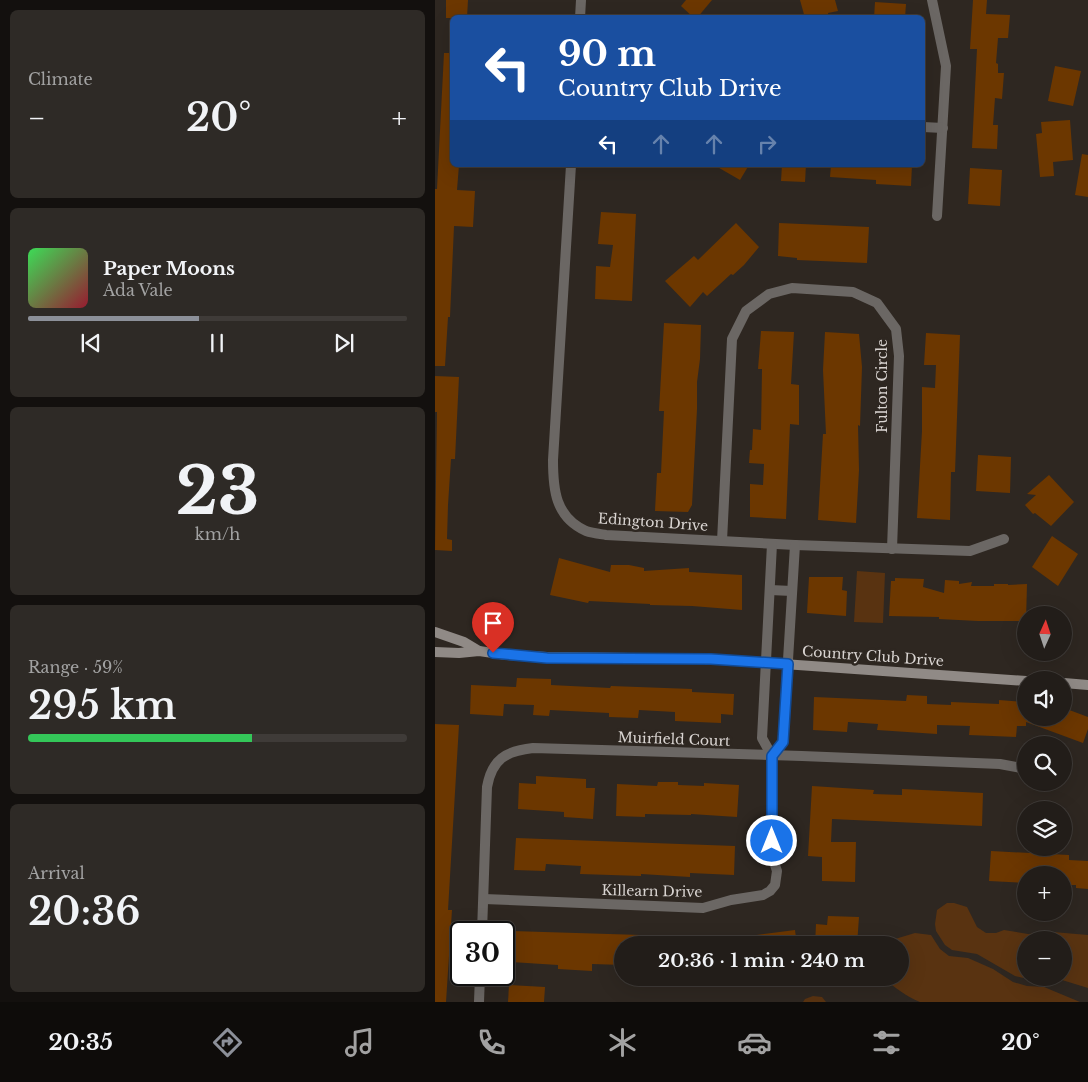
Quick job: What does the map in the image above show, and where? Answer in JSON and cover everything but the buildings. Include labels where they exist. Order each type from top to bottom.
[{"type":"street","points":[[580,15],[581,0]]},
{"type":"street","points":[[932,0],[946,66],[937,216]]},
{"type":"street","points":[[925,127],[943,128]]},
{"type":"street","name":"Edington Drive","points":[[571,167],[553,460],[553,488],[558,506],[569,519],[586,531],[599,534],[772,544],[970,551],[1004,539]]},
{"type":"street","name":"Fulton Circle","points":[[722,541],[732,339],[746,310],[769,294],[792,288],[853,292],[877,303],[896,329],[899,356],[892,549]]},
{"type":"street","name":"Killearn Drive","points":[[484,899],[703,908],[731,900],[763,895],[775,885],[777,871],[773,859],[772,841],[772,756],[762,738],[772,544]]},
{"type":"street","name":"Killearn Drive","points":[[772,756],[783,742],[795,545]]},
{"type":"street","points":[[770,590],[792,591]]},
{"type":"street","name":"Country Club Drive","points":[[435,632],[464,642],[479,650],[507,655],[547,658],[711,659],[1017,680]]},
{"type":"street","name":"Country Club Drive","points":[[435,652],[459,653],[479,650]]},
{"type":"street","points":[[1072,684],[1088,685]]},
{"type":"street","name":"Muirfield Court","points":[[483,921],[487,787],[490,772],[500,759],[516,750],[533,748],[772,756],[1000,764],[1017,767]]},
{"type":"street","points":[[479,1002],[480,986]]},
{"type":"shaded area","points":[[857,571],[885,573],[883,623],[854,622]]},
{"type":"shaded area","points":[[947,903],[954,903],[967,907],[977,927],[986,933],[996,933],[1004,930],[1017,932],[1017,976],[977,954],[952,950],[945,945],[936,931],[937,910]]},
{"type":"shaded area","points":[[915,933],[931,935],[940,949],[949,956],[968,958],[993,969],[1017,983],[1017,986],[1044,987],[1080,1002],[920,1002],[894,986],[909,986],[909,936],[905,936]]},
{"type":"shaded area","points":[[1072,934],[1088,935],[1088,988],[1072,983]]},
{"type":"shaded area","points":[[813,996],[822,997],[826,1002],[803,1002],[805,999]]},
{"type":"route","points":[[493,653],[547,658],[711,659],[788,664],[783,742],[772,756],[772,841]]}]
